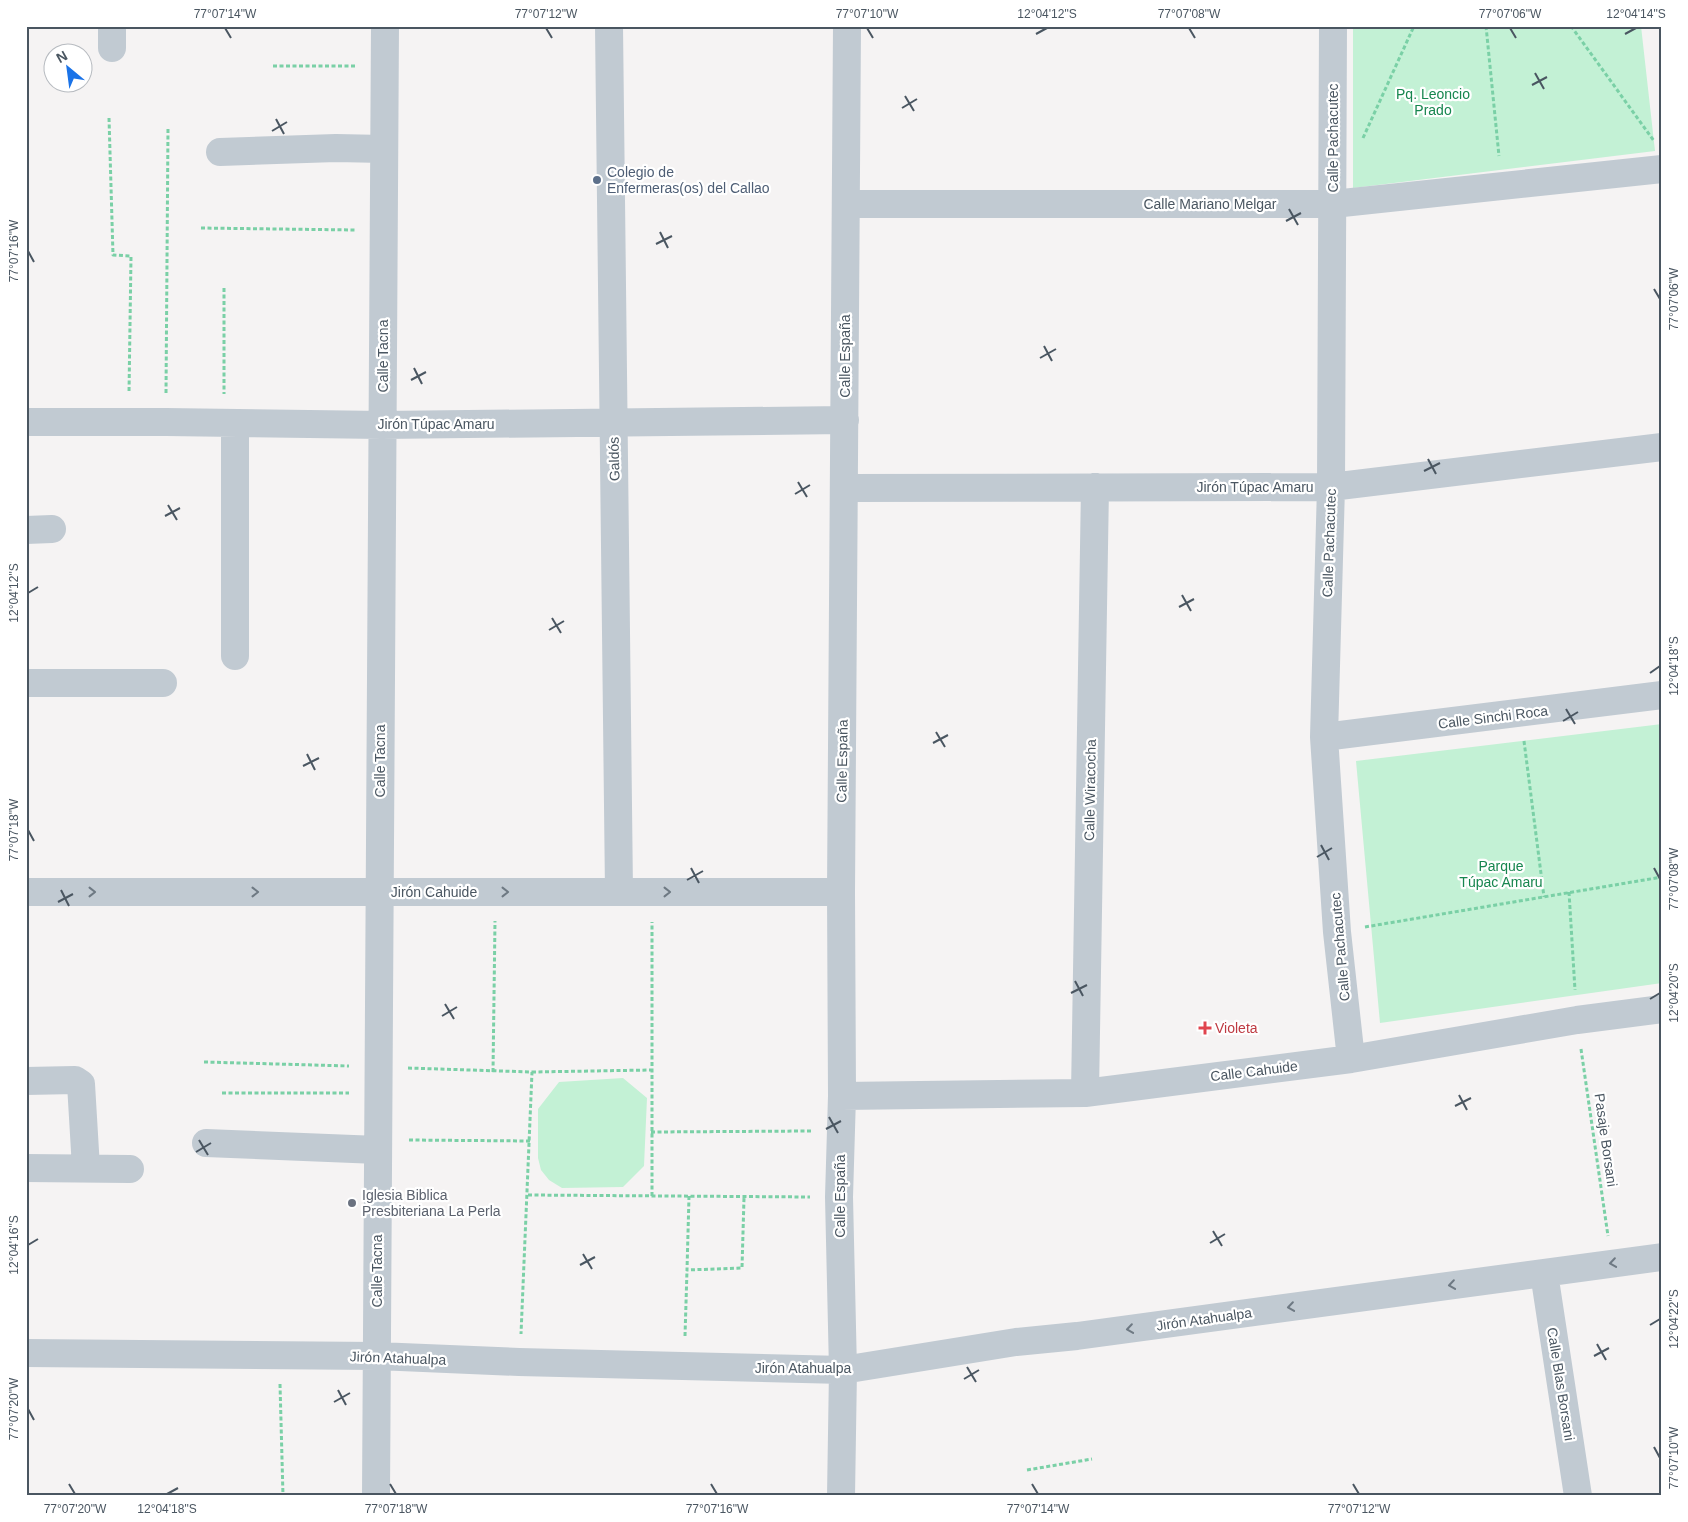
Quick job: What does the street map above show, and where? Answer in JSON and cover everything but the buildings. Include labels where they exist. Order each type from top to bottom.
[{"type":"street","name":"Calle Tacna","points":[[376,1496],[385,26]]},
{"type":"street","name":"Galdós","points":[[609,26],[619,892]]},
{"type":"street","name":"Calle España","points":[[841,1496],[843,1370],[839,1196],[842,1096],[841,892],[847,26]]},
{"type":"street","name":"Calle Pachacutec","points":[[1333,26],[1331,487],[1324,737],[1337,932],[1351,1059]]},
{"type":"street","points":[[220,152],[336,148],[384,149]]},
{"type":"street","name":"Calle Mariano Melgar","points":[[846,204],[1333,204],[1502,186],[1659,156]]},
{"type":"street","name":"Jirón Túpac Amaru","points":[[26,422],[382,425],[845,420]]},
{"type":"street","points":[[230,424],[235,656]]},
{"type":"street","name":"Jirón Túpac Amaru","points":[[845,488],[1331,487],[1662,447]]},
{"type":"street","name":"Calle Wiracocha","points":[[1085,1093],[1095,487]]},
{"type":"street","points":[[26,683],[162,683]]},
{"type":"street","name":"Calle Sinchi Roca","points":[[1324,737],[1662,696]]},
{"type":"street","name":"Jirón Cahuide","points":[[26,892],[841,892]]},
{"type":"street","name":"Calle Cahuide","points":[[842,1096],[1085,1093],[1351,1059],[1577,1020],[1662,1008]]},
{"type":"street","points":[[26,1081],[75,1080],[81,1084],[86,1168]]},
{"type":"street","points":[[206,1143],[378,1145]]},
{"type":"street","points":[[26,1168],[130,1169]]},
{"type":"street","name":"Jirón Atahualpa","points":[[26,1353],[377,1356],[519,1362],[843,1370],[1016,1342],[1662,1257]]},
{"type":"street","name":"Calle Blas Borsani","points":[[1544,1273],[1578,1496]]},
{"type":"path","points":[[1361,142],[1414,26]]},
{"type":"path","points":[[1486,26],[1502,186]]},
{"type":"path","points":[[1571,26],[1659,156]]},
{"type":"path","points":[[273,66],[385,66]]},
{"type":"path","points":[[110,118],[112,255],[131,256],[129,422]]},
{"type":"path","points":[[166,422],[168,128]]},
{"type":"path","points":[[201,228],[384,231]]},
{"type":"path","points":[[224,288],[230,424]]},
{"type":"path","points":[[1520,713],[1544,896]]},
{"type":"path","points":[[1337,932],[1662,877]]},
{"type":"path","points":[[493,1072],[496,892]]},
{"type":"path","points":[[652,1196],[653,892]]},
{"type":"path","name":"Pasaje Borsani","points":[[1569,892],[1577,1020],[1612,1264]]},
{"type":"path","points":[[204,1062],[379,1080]]},
{"type":"path","points":[[222,1093],[493,1072],[651,1070]]},
{"type":"path","points":[[519,1362],[528,1195],[532,1072]]},
{"type":"path","points":[[651,1132],[841,1130]]},
{"type":"path","points":[[378,1145],[530,1141]]},
{"type":"path","points":[[528,1195],[744,1198],[839,1196]]},
{"type":"path","points":[[684,1366],[689,1196]]},
{"type":"path","points":[[687,1270],[742,1268],[744,1198]]},
{"type":"path","points":[[280,1355],[283,1496]]},
{"type":"path","points":[[1027,1470],[1092,1459]]},
{"type":"green space","name":"Pq. Leoncio Prado","points":[[1353,26],[1641,26],[1655,151],[1353,188]]},
{"type":"green space","name":"Parque Túpac Amaru","points":[[1662,724],[1662,983],[1380,1023],[1356,761]]},
{"type":"green space","points":[[623,1078],[647,1098],[644,1166],[623,1187],[562,1188],[549,1180],[541,1170],[538,1158],[538,1109],[559,1082]]},
{"type":"place","name":"Colegio de Enfermeras(os) del Callao","points":[[597,180]]},
{"type":"place","name":"Violeta","points":[[1205,1028]]},
{"type":"place","name":"Iglesia Biblica Presbiteriana La Perla","points":[[352,1203]]}]
